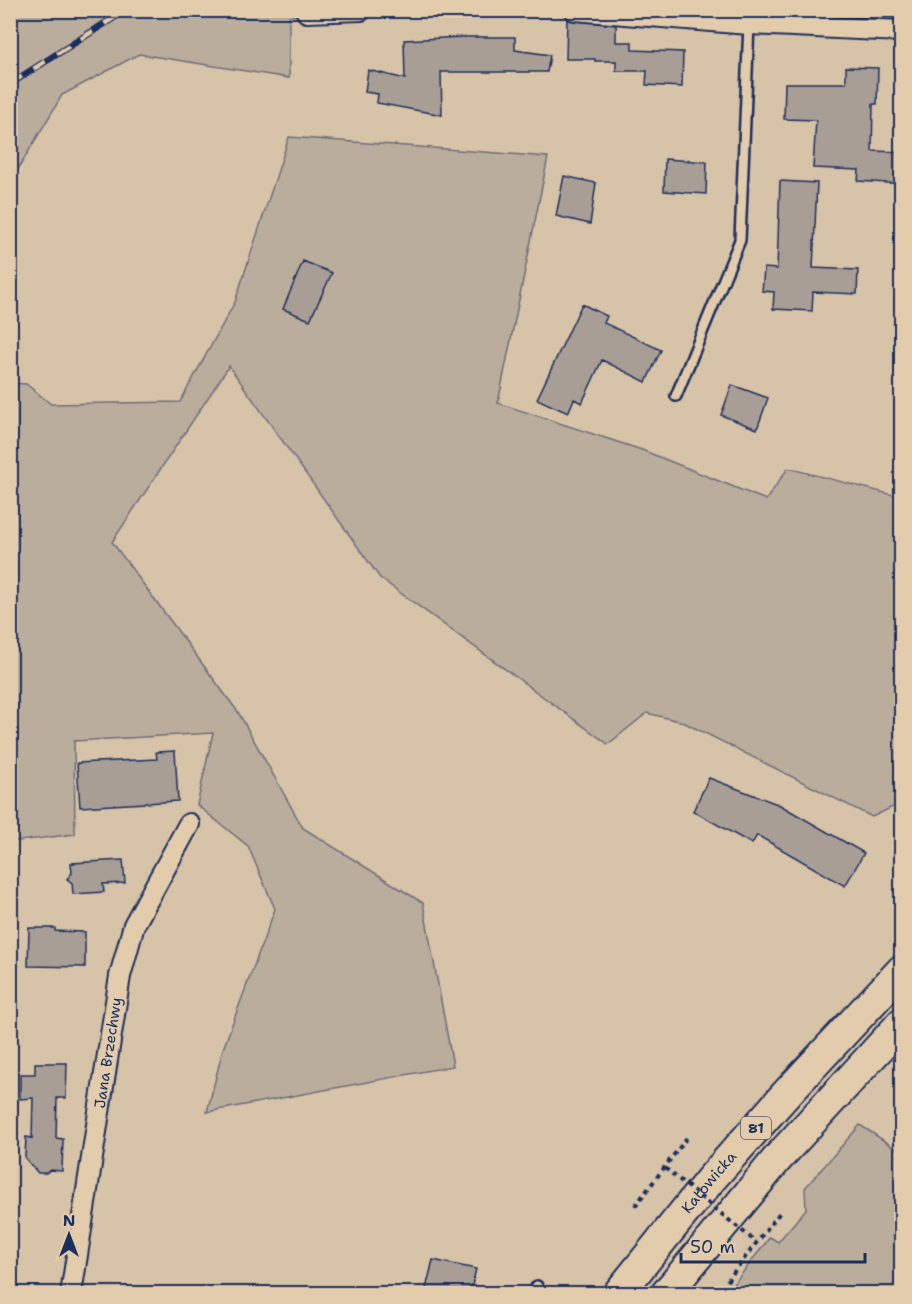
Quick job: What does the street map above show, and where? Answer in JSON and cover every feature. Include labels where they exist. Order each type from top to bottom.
[{"type":"main road","name":"Katowicka","points":[[618,1293],[711,1179],[787,1093],[902,970]]},
{"type":"main road","name":"81","points":[[666,1293],[777,1158],[902,1023]]},
{"type":"street","points":[[307,12],[361,10]]},
{"type":"street","points":[[575,10],[749,24],[790,18],[902,31]]},
{"type":"street","name":"Jana Brzechwy","points":[[71,1293],[120,976],[134,925],[189,825]]},
{"type":"lane","points":[[676,396],[740,240],[749,24]]},
{"type":"path","points":[[635,1206],[689,1135]]},
{"type":"path","points":[[665,1168],[756,1242]]},
{"type":"path","points":[[727,1281],[781,1211]]},
{"type":"shaded area","points":[[11,11],[355,11],[289,16],[289,78],[139,54],[62,95],[11,181]]},
{"type":"shaded area","points":[[289,137],[548,157],[498,403],[642,450],[766,500],[788,468],[901,497],[901,803],[872,817],[683,722],[647,713],[608,744],[380,578],[229,366],[112,542],[238,712],[303,828],[423,903],[453,1066],[207,1112],[223,1049],[275,909],[248,846],[197,805],[213,733],[74,741],[75,834],[11,842],[10,383],[26,384],[51,404],[180,402],[235,302]]},
{"type":"shaded area","points":[[860,1125],[901,1152],[901,1293],[727,1293],[770,1237],[778,1242],[806,1209],[805,1188]]},
{"type":"building","points":[[567,20],[616,25],[616,42],[632,42],[632,50],[683,52],[682,87],[646,85],[647,71],[616,71],[616,61],[566,59]]},
{"type":"building","points":[[515,37],[515,50],[550,55],[547,72],[441,72],[442,115],[377,103],[378,94],[365,92],[368,70],[405,79],[404,40]]},
{"type":"building","points":[[846,67],[878,68],[877,104],[873,104],[872,151],[902,152],[902,184],[858,181],[859,170],[813,168],[816,120],[784,119],[785,83],[846,83]]},
{"type":"building","points":[[665,159],[707,162],[706,194],[664,191]]},
{"type":"building","points":[[564,176],[596,183],[590,224],[556,216]]},
{"type":"building","points":[[780,181],[817,183],[813,268],[858,270],[857,294],[813,292],[812,311],[773,309],[774,292],[762,291],[764,268],[777,269]]},
{"type":"building","points":[[303,261],[332,273],[310,320],[283,309]]},
{"type":"building","points":[[582,304],[607,316],[604,323],[661,350],[646,382],[602,360],[582,403],[574,399],[568,413],[537,399]]},
{"type":"building","points":[[732,385],[768,398],[757,429],[721,415]]},
{"type":"building","points":[[175,751],[178,801],[80,807],[77,763],[157,759],[156,752]]},
{"type":"building","points":[[709,778],[780,805],[864,853],[845,886],[757,835],[752,844],[693,811]]},
{"type":"building","points":[[123,860],[125,883],[103,884],[104,892],[73,894],[72,883],[67,879],[72,873],[71,863]]},
{"type":"building","points":[[29,928],[55,928],[55,931],[85,932],[85,967],[28,966]]},
{"type":"building","points":[[35,1063],[67,1063],[66,1098],[57,1098],[56,1138],[63,1139],[62,1171],[50,1170],[46,1173],[38,1173],[25,1158],[26,1137],[32,1138],[33,1098],[20,1099],[20,1074],[35,1074]]},
{"type":"building","points":[[433,1260],[476,1269],[470,1293],[425,1293]]},
{"type":"railway","points":[[10,84],[126,10]]}]
